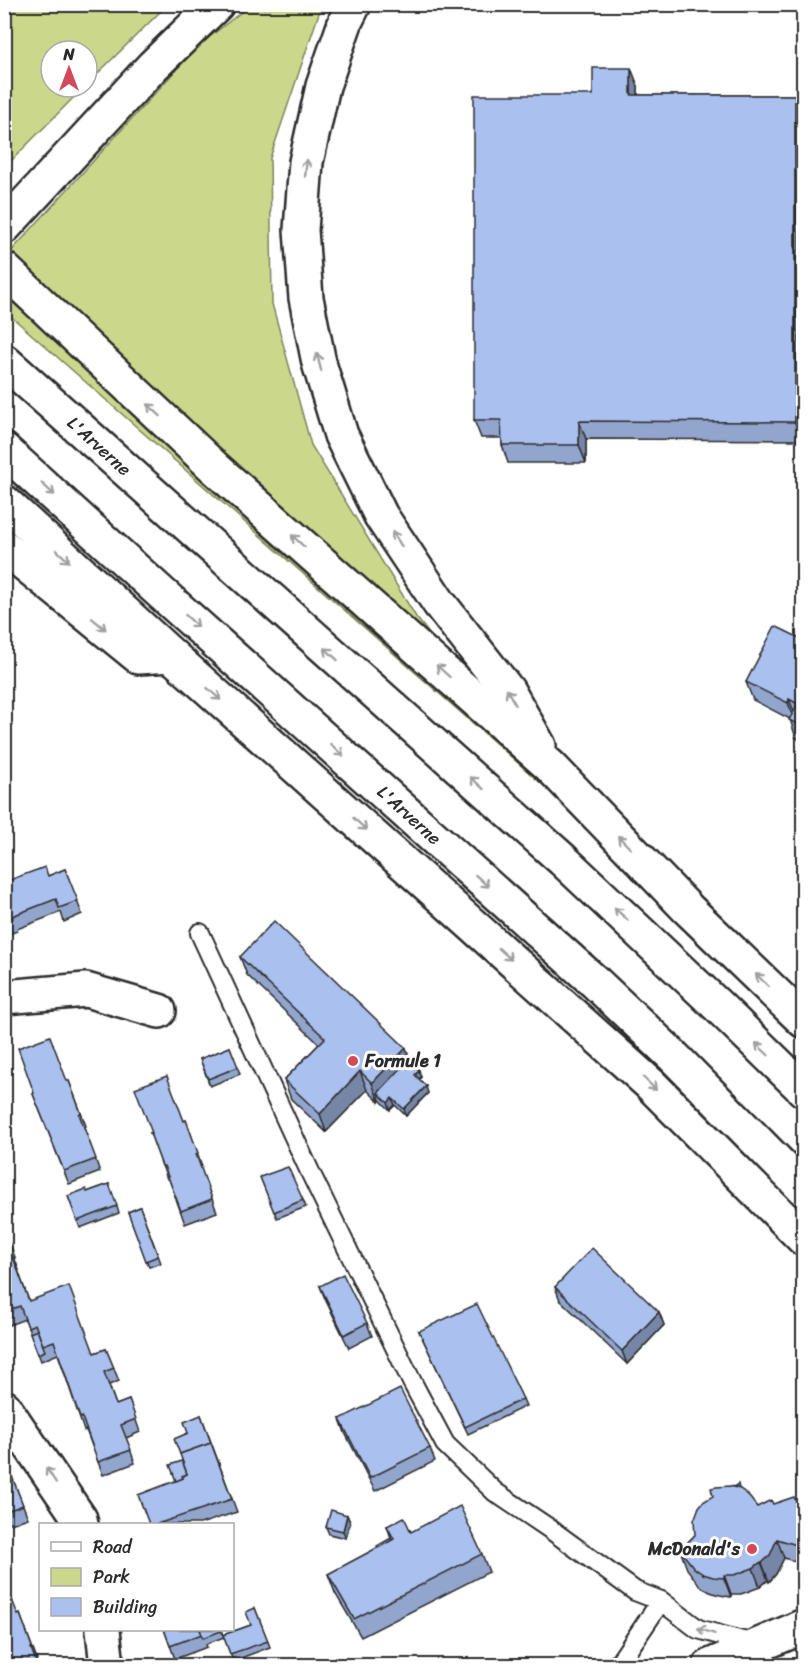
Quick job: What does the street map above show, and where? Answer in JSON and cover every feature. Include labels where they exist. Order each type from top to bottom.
[{"type":"main road","points":[[7,213],[84,111],[190,4]]},
{"type":"main road","points":[[7,213],[217,4]]},
{"type":"main road","points":[[354,4],[346,20],[323,86],[306,162],[301,230],[306,298],[319,363],[341,435],[381,516],[439,603],[508,691],[550,766]]},
{"type":"main road","points":[[4,269],[215,468],[550,766],[688,909],[804,1021]]},
{"type":"main road","name":"L'Arverne","points":[[4,361],[563,860],[804,1090]]},
{"type":"main road","name":"L'Arverne","points":[[4,450],[596,984],[680,1063],[804,1189]]},
{"type":"main road","points":[[4,502],[171,655],[650,1084],[804,1239]]},
{"type":"main road","points":[[4,547],[139,657],[171,655]]},
{"type":"main road","points":[[4,996],[87,990],[159,1011]]},
{"type":"main road","points":[[4,1407],[81,1523]]},
{"type":"main road","points":[[710,1665],[804,1626]]},
{"type":"main road","points":[[103,1631],[106,1665]]},
{"type":"lane","points":[[200,933],[311,1174],[412,1382],[445,1444],[495,1492],[635,1591],[661,1601],[699,1629],[759,1645]]},
{"type":"lane","points":[[617,1665],[661,1601]]},
{"type":"green space","points":[[5,4],[167,5],[99,72],[99,39],[39,39],[39,99],[72,99],[5,167]]},
{"type":"green space","points":[[250,5],[324,5],[319,13],[270,158],[272,304],[311,445],[416,617],[560,800],[5,311],[4,259],[197,47]]},
{"type":"building","points":[[593,68],[631,68],[631,95],[795,95],[795,422],[579,421],[579,445],[502,445],[501,420],[474,420],[474,95],[593,95]]},
{"type":"building","points":[[800,107],[804,107],[804,433],[799,433]]},
{"type":"building","points":[[775,626],[804,640],[804,727],[789,720],[798,704],[789,699],[788,703],[746,682]]},
{"type":"building","points":[[45,867],[48,876],[65,869],[78,901],[59,908],[56,899],[4,921],[4,882]]},
{"type":"building","points":[[274,921],[406,1048],[372,1083],[360,1071],[320,1114],[284,1080],[325,1038],[240,957]]},
{"type":"building","points":[[50,1036],[81,1113],[79,1114],[96,1159],[64,1171],[33,1094],[18,1048]]},
{"type":"building","points":[[230,1047],[238,1067],[208,1079],[200,1059]]},
{"type":"building","points":[[409,1060],[419,1070],[415,1075],[426,1086],[404,1109],[392,1098],[388,1103],[378,1093]]},
{"type":"building","points":[[167,1076],[184,1121],[186,1120],[212,1199],[181,1211],[164,1166],[162,1166],[135,1088]]},
{"type":"building","points":[[288,1167],[303,1200],[274,1212],[260,1177]]},
{"type":"building","points":[[109,1184],[117,1206],[77,1221],[68,1196]]},
{"type":"building","points":[[140,1207],[158,1256],[146,1261],[128,1212]]},
{"type":"building","points":[[4,1230],[29,1301],[69,1286],[94,1353],[106,1349],[114,1368],[104,1372],[116,1405],[129,1400],[136,1419],[121,1425],[131,1450],[98,1462],[82,1417],[80,1418],[54,1341],[43,1345],[35,1324],[28,1327],[20,1306],[4,1312]]},
{"type":"building","points":[[592,1248],[659,1312],[622,1351],[555,1287]]},
{"type":"building","points":[[343,1274],[367,1323],[344,1335],[320,1286]]},
{"type":"building","points":[[477,1304],[523,1399],[465,1427],[419,1331]]},
{"type":"building","points":[[37,1330],[45,1351],[38,1354],[30,1333]]},
{"type":"building","points":[[400,1389],[430,1448],[370,1478],[340,1419]]},
{"type":"building","points":[[201,1415],[211,1443],[180,1454],[174,1439],[188,1433],[184,1422]]},
{"type":"building","points":[[211,1443],[232,1499],[160,1523],[149,1523],[138,1495],[183,1478],[182,1476],[187,1474],[180,1454]]},
{"type":"building","points":[[182,1461],[187,1474],[176,1481],[170,1465]]},
{"type":"building","points":[[9,1469],[23,1505],[7,1511],[4,1509],[4,1471]]},
{"type":"building","name":"McDonald's","points":[[730,1486],[747,1494],[757,1507],[771,1500],[773,1504],[794,1497],[801,1522],[800,1532],[797,1545],[777,1539],[770,1555],[753,1568],[734,1575],[724,1575],[724,1578],[713,1577],[694,1568],[680,1550],[695,1535],[694,1520],[699,1507],[713,1496],[711,1488]]},
{"type":"building","points":[[460,1506],[482,1554],[354,1619],[328,1574],[394,1539],[387,1526],[404,1517],[411,1532]]},
{"type":"building","points":[[331,1510],[347,1515],[343,1531],[326,1527]]},
{"type":"building","points":[[391,1538],[392,1540],[378,1548],[377,1546]]},
{"type":"building","points":[[4,1579],[18,1615],[20,1614],[37,1665],[4,1665]]},
{"type":"building","points":[[255,1608],[268,1641],[230,1654],[223,1635],[251,1625],[246,1612]]},
{"type":"building","points":[[165,1631],[201,1631],[202,1634],[170,1646]]},
{"type":"building","points":[[201,1631],[221,1631],[203,1638]]},
{"type":"building","points":[[542,1660],[544,1665],[532,1665]]},
{"type":"place","name":"Formule 1","points":[[353,1061]]},
{"type":"place","name":"McDonald's","points":[[752,1549]]}]
